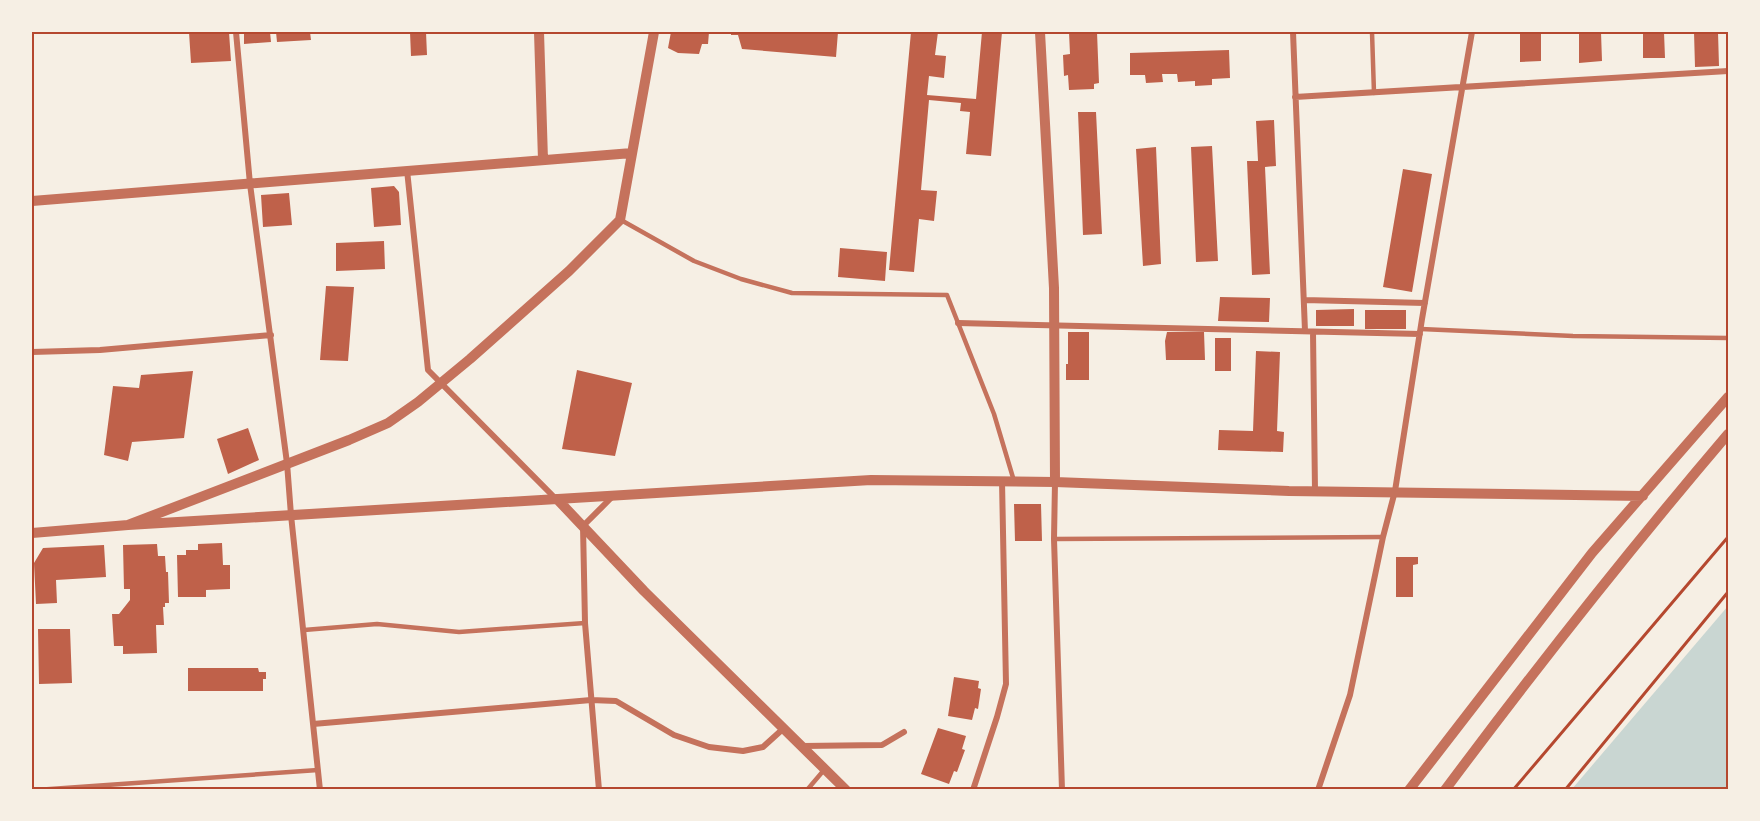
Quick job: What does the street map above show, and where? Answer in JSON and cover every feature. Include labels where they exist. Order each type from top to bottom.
[{"type":"street","points":[[236,32],[250,184],[287,463],[320,789]]},
{"type":"street","points":[[539,32],[543,159]]},
{"type":"street","points":[[128,525],[388,423],[418,402],[470,359],[561,278],[621,220],[654,32]]},
{"type":"street","points":[[1040,32],[1054,288],[1054,539],[1062,789]]},
{"type":"street","points":[[1293,32],[1305,331]]},
{"type":"street","points":[[1318,789],[1350,695],[1383,537],[1395,491],[1472,32]]},
{"type":"street","points":[[1295,97],[1728,71]]},
{"type":"street","points":[[32,201],[632,153]]},
{"type":"street","points":[[407,170],[428,370],[557,499],[644,591],[846,789]]},
{"type":"street","points":[[1304,300],[1425,303]]},
{"type":"street","points":[[958,323],[1313,332],[1421,332]]},
{"type":"street","points":[[1313,332],[1314,491]]},
{"type":"street","points":[[32,352],[100,350],[271,335]]},
{"type":"street","points":[[1409,789],[1592,553],[1728,397]]},
{"type":"street","points":[[1445,789],[1669,504],[1728,434]]},
{"type":"street","points":[[32,533],[215,519],[871,480],[1014,481],[1314,491],[1643,496]]},
{"type":"street","points":[[973,789],[1006,684],[1002,481]]},
{"type":"street","points":[[599,789],[585,623],[583,526],[614,496]]},
{"type":"street","points":[[167,510],[184,516],[215,519]]},
{"type":"street","points":[[313,724],[591,700],[616,701],[674,735],[709,747],[743,751],[763,747],[784,727]]},
{"type":"street","points":[[803,746],[882,745],[904,732]]},
{"type":"lane","points":[[1372,32],[1374,93]]},
{"type":"lane","points":[[621,220],[694,261],[741,279],[792,293],[947,295],[994,414],[1014,481]]},
{"type":"lane","points":[[1421,332],[1728,338]]},
{"type":"lane","points":[[1054,539],[1383,537]]},
{"type":"lane","points":[[304,630],[377,624],[459,632],[585,623]]},
{"type":"lane","points":[[807,789],[826,768]]},
{"type":"lane","points":[[36,789],[318,770]]},
{"type":"path","points":[[1513,789],[1728,537]]},
{"type":"path","points":[[1565,789],[1728,592]]},
{"type":"shaded area","points":[[1728,606],[1728,789],[1572,789]]},
{"type":"building","points":[[189,32],[229,32],[231,61],[191,63]]},
{"type":"building","points":[[244,32],[270,32],[271,42],[244,44]]},
{"type":"building","points":[[276,32],[310,32],[311,40],[277,42]]},
{"type":"building","points":[[410,32],[426,32],[427,55],[411,56]]},
{"type":"building","points":[[671,32],[709,32],[708,44],[702,44],[699,54],[678,53],[668,48]]},
{"type":"building","points":[[731,32],[838,32],[836,57],[742,49],[738,35],[731,35]]},
{"type":"building","points":[[911,32],[938,32],[935,55],[946,56],[944,78],[929,76],[927,95],[976,99],[982,32],[1002,32],[991,156],[966,154],[970,112],[960,111],[961,103],[929,100],[921,190],[937,191],[934,221],[919,219],[914,272],[889,270]]},
{"type":"building","points":[[1069,32],[1097,32],[1099,83],[1094,84],[1094,89],[1069,90],[1068,75],[1064,76],[1063,55],[1070,54]]},
{"type":"building","points":[[1520,32],[1541,32],[1541,61],[1520,62]]},
{"type":"building","points":[[1579,32],[1601,32],[1602,61],[1579,63]]},
{"type":"building","points":[[1643,32],[1664,32],[1665,58],[1643,58]]},
{"type":"building","points":[[1694,32],[1718,32],[1719,66],[1695,67]]},
{"type":"building","points":[[1229,50],[1230,78],[1212,79],[1212,85],[1195,86],[1195,81],[1178,82],[1177,74],[1162,74],[1163,82],[1146,83],[1145,75],[1130,75],[1130,53]]},
{"type":"building","points":[[1078,112],[1096,112],[1102,234],[1083,235]]},
{"type":"building","points":[[1274,120],[1276,166],[1265,167],[1270,274],[1252,275],[1247,161],[1258,161],[1256,121]]},
{"type":"building","points":[[1212,146],[1218,261],[1196,262],[1191,147]]},
{"type":"building","points":[[1156,147],[1161,264],[1143,266],[1136,149]]},
{"type":"building","points":[[1403,169],[1432,174],[1412,292],[1383,287]]},
{"type":"building","points":[[394,186],[399,192],[401,225],[374,227],[371,188]]},
{"type":"building","points":[[289,193],[292,225],[263,227],[261,195]]},
{"type":"building","points":[[384,241],[385,269],[336,271],[336,243]]},
{"type":"building","points":[[840,248],[887,252],[885,281],[838,277]]},
{"type":"building","points":[[326,286],[354,287],[348,361],[320,360]]},
{"type":"building","points":[[1220,297],[1270,298],[1269,322],[1218,321]]},
{"type":"building","points":[[1354,309],[1354,326],[1316,326],[1316,310]]},
{"type":"building","points":[[1365,310],[1406,310],[1406,329],[1365,329]]},
{"type":"building","points":[[1068,332],[1089,332],[1089,380],[1066,380]]},
{"type":"building","points":[[1167,332],[1204,332],[1205,360],[1166,360]]},
{"type":"building","points":[[1215,338],[1231,338],[1231,371],[1215,371]]},
{"type":"building","points":[[1256,351],[1280,352],[1277,431],[1284,432],[1283,452],[1218,450],[1219,430],[1253,431]]},
{"type":"building","points":[[577,370],[632,383],[615,456],[562,449]]},
{"type":"building","points":[[193,371],[184,438],[132,442],[128,461],[104,455],[113,386],[139,388],[141,375]]},
{"type":"building","points":[[248,428],[259,460],[228,474],[217,439]]},
{"type":"building","points":[[1014,504],[1041,504],[1042,541],[1015,541]]},
{"type":"building","points":[[222,543],[223,565],[230,565],[230,589],[206,590],[206,597],[178,597],[177,555],[186,555],[186,550],[198,550],[198,544]]},
{"type":"building","points":[[157,544],[158,556],[165,556],[169,603],[165,603],[163,607],[164,625],[156,625],[157,653],[123,654],[123,646],[114,646],[112,614],[119,614],[130,600],[130,589],[124,589],[123,545]]},
{"type":"building","points":[[104,545],[106,577],[56,580],[57,603],[36,604],[34,563],[43,548]]},
{"type":"building","points":[[1396,557],[1418,557],[1418,564],[1413,565],[1413,597],[1396,597]]},
{"type":"building","points":[[38,629],[70,629],[72,683],[39,684]]},
{"type":"building","points":[[188,668],[258,668],[259,672],[266,672],[266,679],[263,679],[263,691],[188,691]]},
{"type":"building","points":[[954,677],[979,681],[978,688],[981,689],[978,709],[975,708],[972,720],[948,716]]},
{"type":"building","points":[[938,728],[966,736],[962,749],[965,750],[957,772],[954,771],[949,784],[921,774]]}]
